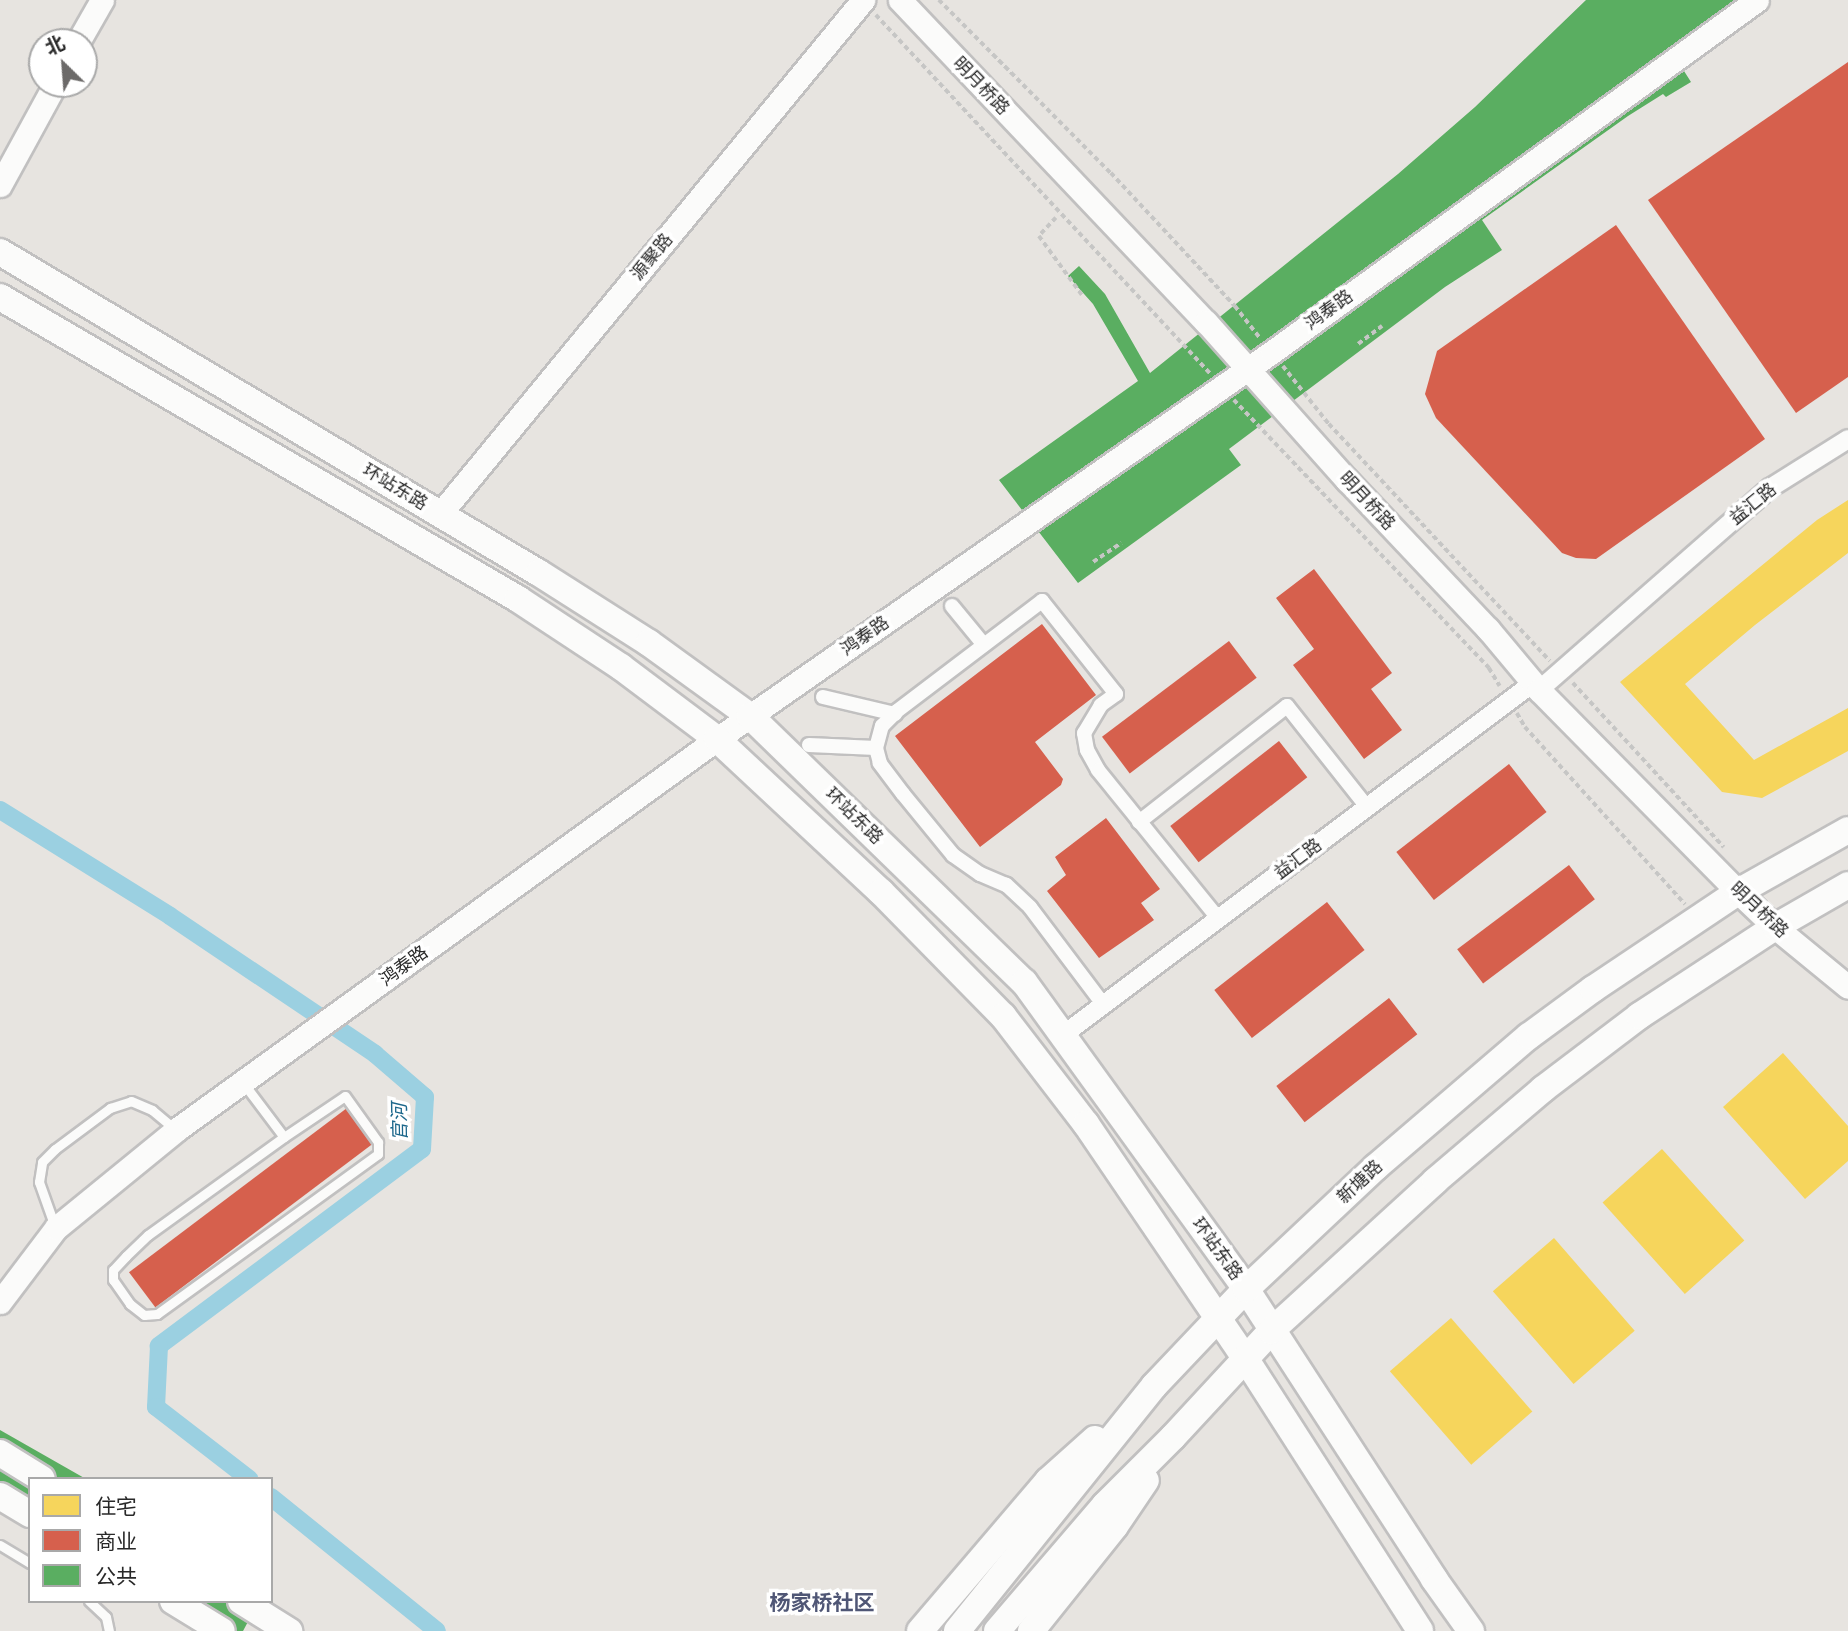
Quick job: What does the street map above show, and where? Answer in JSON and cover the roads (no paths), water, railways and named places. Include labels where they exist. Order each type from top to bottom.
[{"type":"main road","name":"环站东路","points":[[0,252],[440,514],[649,643],[750,716],[1016,975],[1063,1035],[1246,1289],[1433,1579],[1471,1631]]},
{"type":"main road","name":"环站东路","points":[[0,297],[518,599],[621,667],[717,738],[881,892],[1003,1016],[1086,1124],[1245,1358],[1420,1631]]},
{"type":"main road","name":"新塘路","points":[[957,1631],[1154,1386],[1246,1289],[1376,1167],[1529,1036],[1593,989],[1738,892],[1848,830]]},
{"type":"main road","points":[[997,1631],[1105,1505],[1173,1437],[1271,1331],[1435,1181],[1543,1089],[1639,1016],[1775,927],[1848,885]]},
{"type":"main road","points":[[920,1631],[1048,1481],[1154,1386]]},
{"type":"main road","points":[[1031,1631],[1115,1526],[1173,1437]]},
{"type":"main road","points":[[0,1454],[39,1477]]},
{"type":"main road","points":[[0,1496],[28,1513]]},
{"type":"main road","points":[[176,1603],[222,1631]]},
{"type":"main road","points":[[244,1603],[289,1631]]},
{"type":"street","points":[[86,28],[102,0]]},
{"type":"street","name":"源聚路","points":[[440,514],[863,0]]},
{"type":"street","name":"明月桥路","points":[[900,0],[1206,322],[1247,370],[1488,629],[1536,686],[1738,892],[1775,927],[1848,987]]},
{"type":"street","name":"鸿泰路","points":[[0,1302],[56,1228],[176,1130],[717,738],[1247,370],[1757,0]]},
{"type":"street","points":[[0,185],[47,98]]},
{"type":"street","name":"益汇路","points":[[1063,1035],[1509,701],[1560,670],[1770,488],[1848,439]]},
{"type":"street","points":[[1103,1004],[1030,907],[1006,885],[980,874],[953,855],[880,763],[876,748],[882,726],[895,714],[1042,601],[1116,694],[1101,705],[1084,733],[1098,770],[1218,918]]},
{"type":"street","points":[[952,606],[984,645]]},
{"type":"street","points":[[823,697],[895,714]]},
{"type":"street","points":[[1139,821],[1287,706],[1367,807]]},
{"type":"street","points":[[809,745],[876,748]]},
{"type":"lane","points":[[243,1082],[284,1137]]},
{"type":"lane","points":[[345,1096],[378,1142],[378,1154],[157,1314],[144,1315],[130,1304],[113,1280],[113,1270],[125,1256],[148,1235],[284,1137],[345,1096]]},
{"type":"lane","points":[[56,1228],[39,1182],[42,1162],[55,1149],[110,1108],[131,1101],[152,1110],[176,1130]]},
{"type":"lane","points":[[0,1545],[28,1562]]},
{"type":"lane","points":[[91,1603],[106,1617],[109,1631]]},
{"type":"waterway","name":"官河","points":[[0,810],[170,916],[375,1054],[425,1097],[422,1149],[159,1346],[156,1407],[246,1477]]},
{"type":"waterway","name":"官河","points":[[273,1499],[437,1631]]},
{"type":"district","name":"杨家桥社区","points":[[822,1603]]}]
